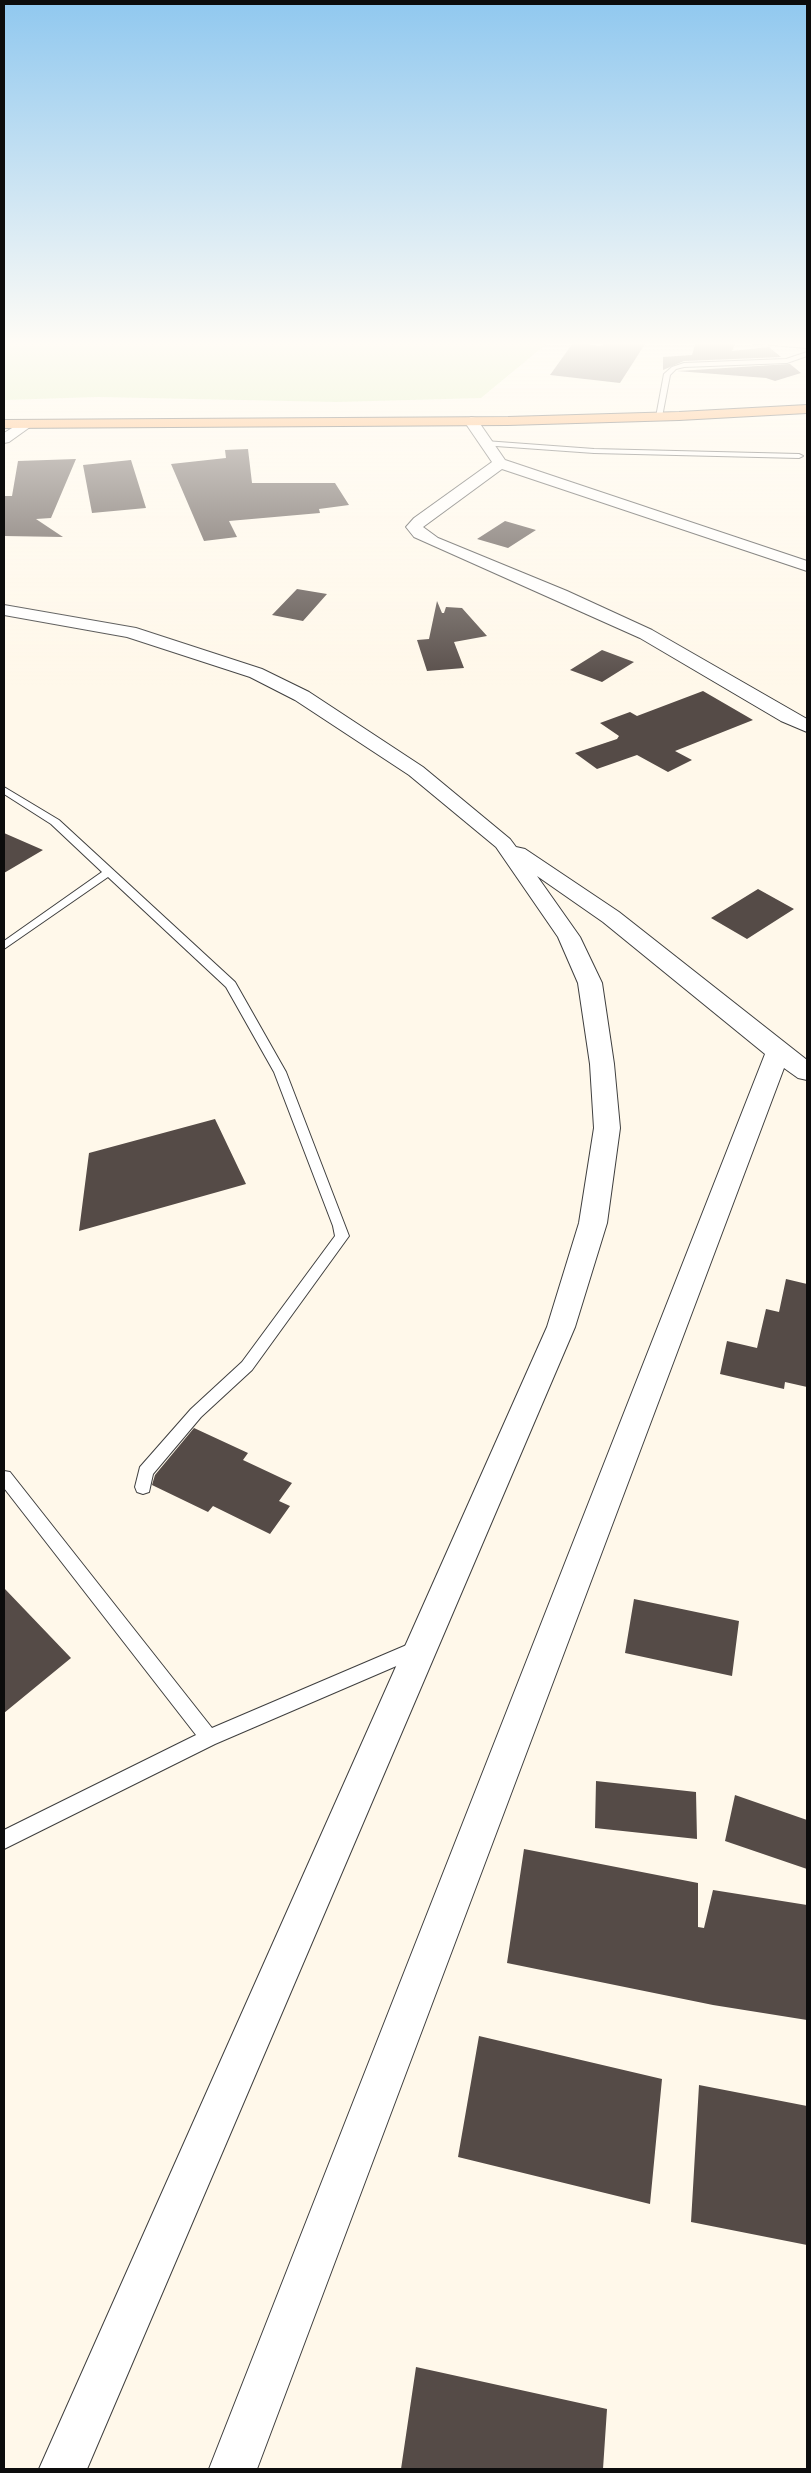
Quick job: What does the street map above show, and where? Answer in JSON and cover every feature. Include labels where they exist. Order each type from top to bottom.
[{"type":"street","points":[[495,456],[500,463],[807,566]]},
{"type":"street","points":[[500,463],[420,520],[414,527],[420,534],[432,541],[561,595],[646,634],[772,708],[807,726]]},
{"type":"street","points":[[4,610],[130,632],[256,673],[302,696],[416,771],[503,843],[611,917],[778,1052],[807,1072]]},
{"type":"street","points":[[63,2469],[561,1327],[593,1223],[607,1128],[602,1064],[590,983],[569,937],[503,843]]},
{"type":"street","points":[[569,937],[568,922],[576,915],[587,912],[611,917]]},
{"type":"street","points":[[233,2469],[778,1052]]},
{"type":"lane","points":[[4,790],[55,822],[231,985],[280,1072],[316,1161],[342,1236],[247,1366],[196,1413],[146,1472],[143,1487]]},
{"type":"lane","points":[[4,946],[109,872]]},
{"type":"lane","points":[[4,1477],[209,1738]]},
{"type":"lane","points":[[4,1840],[209,1738],[422,1647]]},
{"type":"building","points":[[226,456],[249,456],[252,483],[335,483],[349,505],[319,509],[320,513],[229,521],[237,537],[204,541],[171,464],[226,458]]},
{"type":"building","points":[[76,459],[51,518],[36,519],[63,537],[4,536],[4,496],[12,496],[18,461]]},
{"type":"building","points":[[131,460],[146,508],[92,513],[83,465]]},
{"type":"building","points":[[505,521],[536,530],[508,548],[477,539]]},
{"type":"building","points":[[297,589],[327,594],[303,621],[272,615]]},
{"type":"building","points":[[437,601],[442,613],[444,613],[446,607],[462,608],[487,636],[454,642],[464,668],[427,671],[417,640],[429,639]]},
{"type":"building","points":[[602,650],[634,662],[602,682],[570,670]]},
{"type":"building","points":[[703,691],[753,720],[675,751],[692,760],[668,772],[637,755],[597,769],[575,753],[617,739],[619,736],[600,723],[630,712],[637,716]]},
{"type":"building","points":[[4,833],[43,850],[4,873]]},
{"type":"building","points":[[758,889],[794,909],[747,939],[711,918]]},
{"type":"building","points":[[215,1119],[246,1184],[79,1231],[89,1153]]},
{"type":"building","points":[[786,1279],[807,1284],[807,1387],[785,1382],[784,1389],[720,1374],[727,1341],[757,1348],[766,1309],[779,1312]]},
{"type":"building","points":[[194,1428],[248,1453],[243,1460],[292,1483],[279,1501],[290,1506],[270,1534],[213,1506],[208,1512],[152,1485],[155,1475]]},
{"type":"building","points":[[4,1588],[71,1658],[4,1713]]},
{"type":"building","points":[[634,1599],[739,1621],[732,1676],[625,1653]]},
{"type":"building","points":[[596,1781],[696,1792],[697,1839],[595,1828]]},
{"type":"building","points":[[735,1795],[807,1820],[807,1869],[725,1841]]},
{"type":"building","points":[[524,1849],[698,1883],[698,1927],[704,1928],[713,1890],[807,1905],[807,2020],[713,2005],[507,1963]]},
{"type":"building","points":[[479,2036],[662,2079],[650,2204],[458,2157]]},
{"type":"building","points":[[699,2085],[807,2106],[807,2245],[691,2222]]},
{"type":"building","points":[[416,2367],[607,2409],[603,2469],[401,2469]]}]
